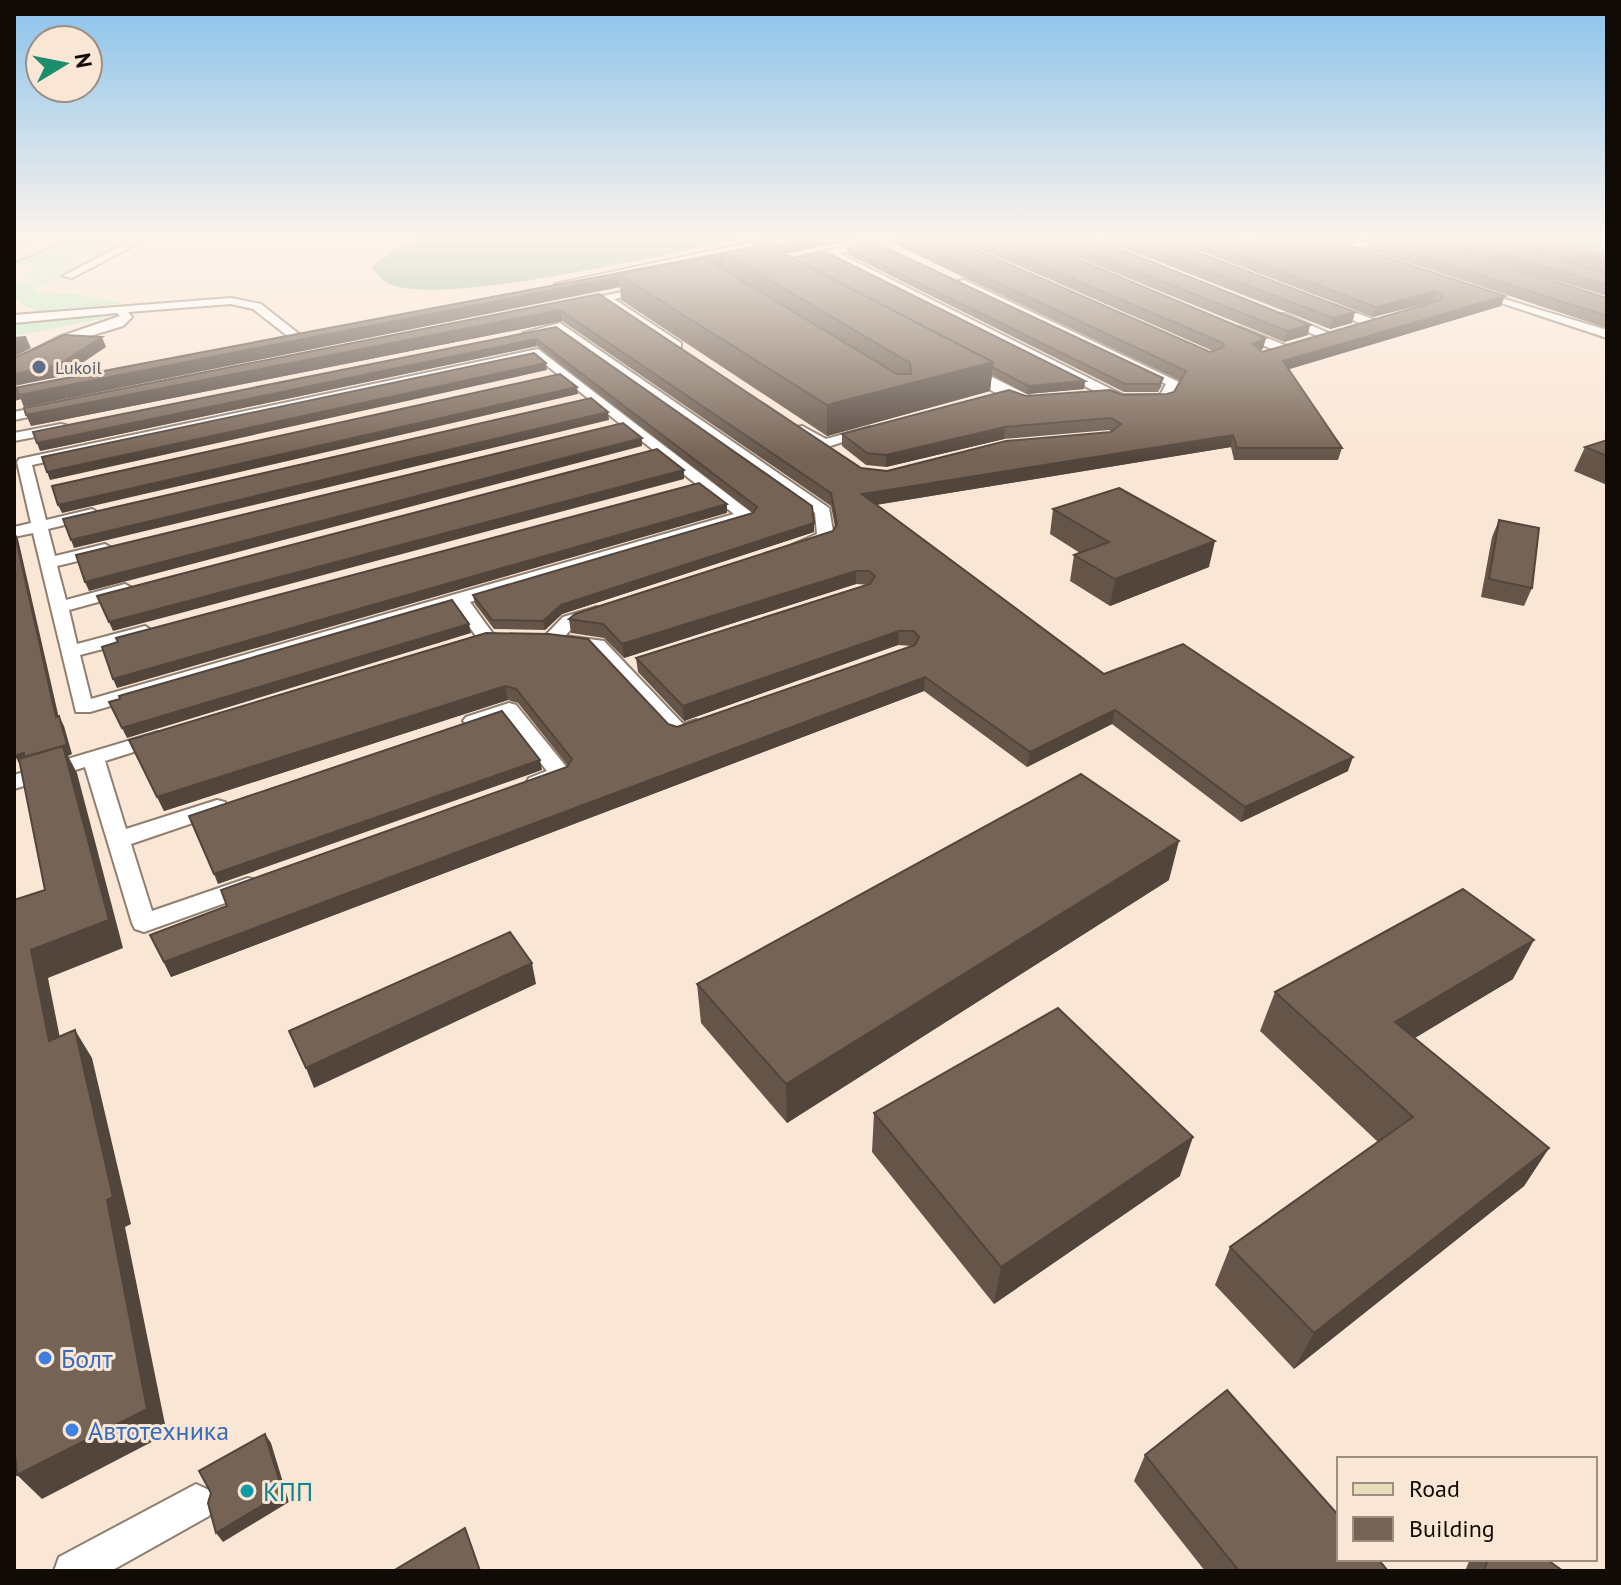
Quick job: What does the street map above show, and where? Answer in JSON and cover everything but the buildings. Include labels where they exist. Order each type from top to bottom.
[{"type":"lane","points":[[14,319],[110,310]]},
{"type":"lane","points":[[14,359],[119,323],[126,317],[121,310]]},
{"type":"lane","points":[[262,310],[298,338]]},
{"type":"lane","points":[[623,310],[695,358]]},
{"type":"lane","points":[[944,310],[1121,399],[1164,399],[1174,383],[1018,310]]},
{"type":"lane","points":[[1337,310],[1371,323]]},
{"type":"lane","points":[[1533,310],[1607,334]]},
{"type":"lane","points":[[1267,312],[1327,335]]},
{"type":"lane","points":[[1312,340],[1386,319]]},
{"type":"lane","points":[[1225,325],[1283,349]]},
{"type":"lane","points":[[513,336],[560,327],[823,511],[826,537],[781,551]]},
{"type":"lane","points":[[283,340],[314,334]]},
{"type":"lane","points":[[28,342],[74,337]]},
{"type":"lane","points":[[1259,356],[1298,344]]},
{"type":"lane","points":[[14,365],[44,349]]},
{"type":"lane","points":[[538,353],[557,376],[652,451],[695,484],[746,516],[83,708],[39,527],[38,490],[24,462],[538,353]]},
{"type":"lane","points":[[954,363],[1002,395],[1024,401],[1038,400]]},
{"type":"lane","points":[[1083,396],[1112,394]]},
{"type":"lane","points":[[14,416],[61,407]]},
{"type":"lane","points":[[785,418],[830,449],[881,428]]},
{"type":"lane","points":[[14,437],[76,425]]},
{"type":"lane","points":[[14,532],[100,512]]},
{"type":"lane","points":[[47,563],[124,545]]},
{"type":"lane","points":[[59,607],[136,587]]},
{"type":"lane","points":[[459,599],[487,640]]},
{"type":"lane","points":[[614,606],[569,621],[543,639],[597,645],[627,667],[679,732],[721,717]]},
{"type":"lane","points":[[70,652],[162,627]]},
{"type":"lane","points":[[449,729],[509,709],[560,774],[516,790]]},
{"type":"lane","points":[[14,782],[184,731]]},
{"type":"lane","points":[[93,758],[144,923],[263,881]]},
{"type":"lane","points":[[118,840],[239,800]]},
{"type":"lane","points":[[73,1571],[196,1503]]},
{"type":"green space","points":[[32,310],[64,310],[37,313]]},
{"type":"green space","points":[[98,315],[112,317],[14,336],[14,324]]},
{"type":"place","name":"Lukoil","points":[[39,367]]},
{"type":"place","name":"Болт","points":[[45,1358]]},
{"type":"place","name":"Автотехника","points":[[72,1430]]},
{"type":"place","name":"КПП","points":[[247,1491]]}]
